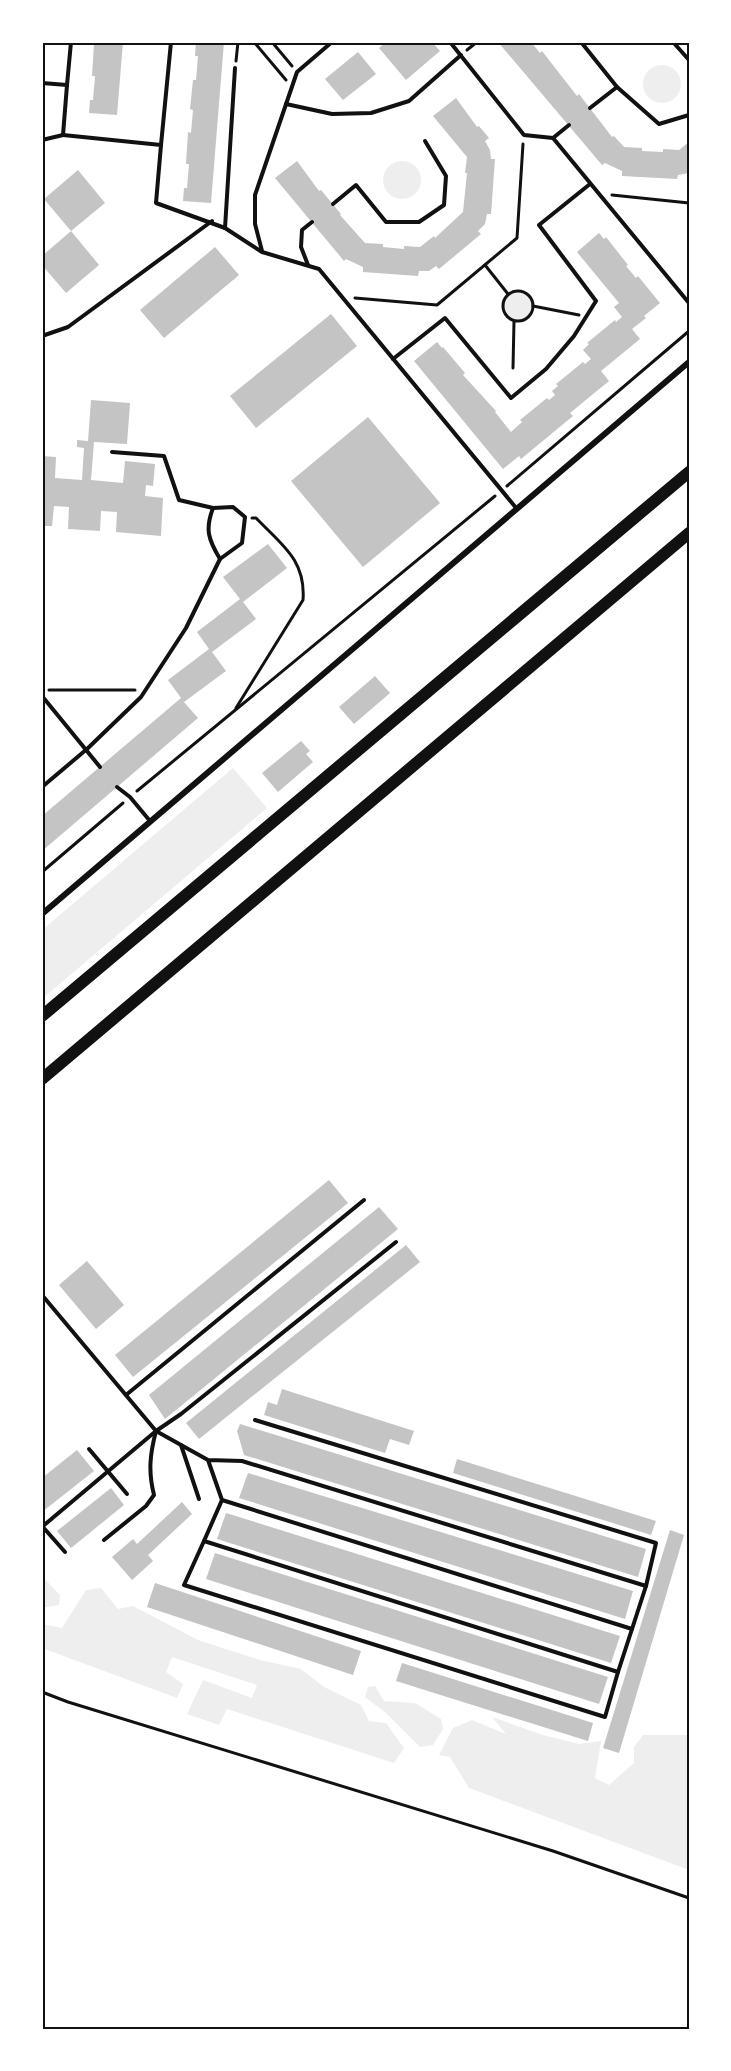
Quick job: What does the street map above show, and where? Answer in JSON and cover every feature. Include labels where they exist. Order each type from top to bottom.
[{"type":"main road","points":[[42,1016],[689,472]]},
{"type":"main road","points":[[42,1079],[688,537]]},
{"type":"street","points":[[42,914],[689,362]]},
{"type":"lane","points":[[63,135],[71,42]]},
{"type":"lane","points":[[171,42],[156,203],[212,221],[262,252],[319,269],[517,510]]},
{"type":"lane","points":[[262,252],[255,224],[255,195],[297,72],[332,42]]},
{"type":"lane","points":[[450,42],[524,135],[553,138],[689,303]]},
{"type":"lane","points":[[581,42],[617,87],[659,124],[689,115]]},
{"type":"lane","points":[[674,42],[689,60]]},
{"type":"lane","points":[[286,104],[332,114],[371,113],[409,101],[461,55]]},
{"type":"lane","points":[[225,228],[235,68]]},
{"type":"lane","points":[[42,83],[67,85]]},
{"type":"lane","points":[[591,108],[617,87]]},
{"type":"lane","points":[[553,138],[569,125]]},
{"type":"lane","points":[[42,140],[63,135],[160,145]]},
{"type":"lane","points":[[333,204],[356,185],[386,222],[419,222],[444,205],[446,176],[425,141]]},
{"type":"lane","points":[[393,359],[445,318],[511,398],[546,369],[573,336],[596,301],[539,225],[591,184]]},
{"type":"lane","points":[[42,336],[68,327],[212,221]]},
{"type":"lane","points":[[308,266],[301,247],[302,230],[312,222]]},
{"type":"lane","points":[[42,787],[87,749],[141,697],[186,628],[220,559],[242,543],[245,517],[233,507],[213,508],[179,500],[164,456],[112,452]]},
{"type":"lane","points":[[213,508],[207,523],[210,543],[220,559]]},
{"type":"lane","points":[[42,696],[100,767]]},
{"type":"lane","points":[[117,787],[130,797],[150,822]]},
{"type":"lane","points":[[126,1395],[364,1200]]},
{"type":"lane","points":[[65,1552],[42,1526],[156,1431],[396,1242]]},
{"type":"lane","points":[[42,1295],[156,1431],[208,1460],[242,1461],[646,1586]]},
{"type":"lane","points":[[208,1460],[222,1500],[184,1585],[605,1717],[657,1543],[255,1420]]},
{"type":"lane","points":[[105,1540],[146,1506],[154,1494],[149,1457],[156,1431]]},
{"type":"lane","points":[[181,1445],[199,1499]]},
{"type":"lane","points":[[89,1449],[127,1494]]},
{"type":"lane","points":[[222,1500],[632,1629]]},
{"type":"lane","points":[[204,1541],[618,1672]]},
{"type":"path","points":[[235,68],[238,42]]},
{"type":"path","points":[[254,42],[292,87]]},
{"type":"path","points":[[272,42],[297,72]]},
{"type":"path","points":[[341,296],[437,305],[517,238],[524,135]]},
{"type":"path","points":[[599,194],[689,203]]},
{"type":"path","points":[[485,265],[508,294]]},
{"type":"path","points":[[513,291],[524,292],[531,298],[533,306],[528,318],[514,321],[508,319],[502,306],[503,300],[513,291]]},
{"type":"path","points":[[533,306],[585,316]]},
{"type":"path","points":[[513,368],[514,321]]},
{"type":"path","points":[[42,872],[501,491],[689,331]]},
{"type":"path","points":[[234,712],[303,600],[304,584],[297,562],[256,518],[245,517]]},
{"type":"path","points":[[47,690],[146,690]]},
{"type":"path","points":[[42,1692],[68,1702],[553,1851],[689,1898]]},
{"type":"shaded area","points":[[662,65],[675,71],[681,84],[675,97],[662,103],[649,97],[643,84],[649,71]]},
{"type":"shaded area","points":[[402,161],[415,167],[421,180],[415,193],[402,199],[389,193],[383,180],[389,167]]},
{"type":"shaded area","points":[[518,292],[528,296],[532,306],[528,316],[518,320],[508,316],[504,306],[508,296]]},
{"type":"shaded area","points":[[233,768],[267,808],[42,999],[42,930]]},
{"type":"shaded area","points":[[42,1576],[60,1595],[59,1605],[42,1608]]},
{"type":"shaded area","points":[[101,1588],[118,1609],[133,1606],[198,1640],[260,1660],[301,1669],[324,1687],[361,1705],[369,1721],[386,1723],[404,1748],[394,1763],[227,1709],[219,1725],[187,1714],[203,1680],[252,1698],[257,1685],[172,1657],[166,1672],[183,1684],[177,1698],[42,1648],[42,1624],[62,1628],[86,1590]]},
{"type":"shaded area","points":[[375,1686],[384,1701],[415,1703],[441,1719],[443,1729],[433,1745],[420,1747],[386,1713],[365,1697],[368,1687]]},
{"type":"shaded area","points":[[492,1717],[543,1735],[579,1744],[601,1741],[595,1778],[609,1785],[634,1763],[634,1747],[643,1735],[689,1735],[689,1870],[469,1788],[450,1757],[439,1755],[453,1728],[472,1720],[506,1734]]},
{"type":"building","points":[[98,42],[123,42],[117,115],[89,113],[90,100],[93,100],[95,76],[92,76],[94,44],[97,45]]},
{"type":"building","points":[[196,42],[224,42],[211,203],[183,201],[184,188],[187,188],[188,132],[191,133],[193,110],[190,109],[198,56],[195,56]]},
{"type":"building","points":[[386,42],[432,42],[440,51],[406,80],[379,48]]},
{"type":"building","points":[[498,42],[531,42],[540,53],[542,51],[612,137],[614,136],[624,147],[663,152],[663,149],[679,150],[689,142],[689,173],[678,175],[677,179],[622,176],[622,171],[605,163],[602,165]]},
{"type":"building","points":[[358,52],[376,74],[343,100],[325,79]]},
{"type":"building","points":[[456,98],[477,127],[479,126],[489,138],[485,141],[490,150],[491,159],[495,159],[491,214],[487,214],[485,224],[478,231],[481,234],[439,269],[436,266],[429,271],[419,271],[418,276],[363,272],[363,267],[346,259],[344,261],[275,178],[297,161],[319,191],[321,190],[365,243],[404,249],[404,246],[420,247],[434,236],[435,238],[463,212],[467,157],[433,116]]},
{"type":"building","points":[[78,170],[105,203],[71,231],[44,199]]},
{"type":"building","points":[[71,231],[99,265],[66,293],[42,265],[42,256]]},
{"type":"building","points":[[599,233],[604,239],[606,237],[628,265],[626,266],[636,278],[638,276],[660,303],[632,329],[640,339],[601,371],[609,381],[570,413],[573,416],[521,459],[519,456],[503,469],[414,361],[437,342],[465,373],[463,375],[496,411],[511,432],[522,422],[520,420],[547,398],[549,400],[555,395],[552,391],[558,386],[556,384],[583,362],[585,364],[591,359],[583,350],[589,344],[587,343],[622,317],[614,307],[619,303],[577,252]]},
{"type":"building","points":[[215,247],[239,275],[164,338],[140,310]]},
{"type":"building","points":[[331,314],[357,346],[256,428],[230,396]]},
{"type":"building","points":[[91,400],[130,403],[127,444],[94,442],[91,480],[123,483],[125,461],[155,464],[153,486],[146,485],[145,496],[163,498],[161,536],[116,532],[117,512],[101,511],[100,531],[68,529],[69,507],[54,506],[52,526],[42,526],[42,456],[56,457],[55,478],[82,480],[84,448],[77,447],[77,440],[88,441]]},
{"type":"building","points":[[368,417],[440,503],[363,567],[291,481]]},
{"type":"building","points":[[268,544],[287,568],[243,602],[256,619],[212,652],[226,671],[184,702],[198,718],[42,851],[42,816],[181,698],[168,680],[209,649],[197,632],[240,599],[223,577]]},
{"type":"building","points":[[375,676],[390,693],[354,724],[339,707]]},
{"type":"building","points":[[301,741],[310,751],[306,754],[313,762],[278,792],[262,773]]},
{"type":"building","points":[[329,1180],[348,1203],[133,1377],[115,1355]]},
{"type":"building","points":[[379,1207],[398,1229],[165,1419],[149,1395]]},
{"type":"building","points":[[406,1245],[420,1262],[199,1439],[186,1423]]},
{"type":"building","points":[[87,1261],[124,1305],[96,1329],[59,1285]]},
{"type":"building","points":[[282,1389],[414,1431],[409,1445],[390,1439],[385,1453],[264,1415],[268,1402],[277,1405]]},
{"type":"building","points":[[240,1424],[646,1549],[638,1577],[244,1455],[237,1431]]},
{"type":"building","points":[[77,1450],[94,1471],[42,1512],[42,1478]]},
{"type":"building","points":[[457,1459],[656,1521],[651,1535],[453,1473]]},
{"type":"building","points":[[248,1473],[633,1591],[625,1619],[239,1498]]},
{"type":"building","points":[[111,1488],[124,1505],[71,1548],[57,1531]]},
{"type":"building","points":[[182,1502],[192,1514],[148,1555],[153,1561],[132,1580],[112,1557],[133,1539],[137,1544]]},
{"type":"building","points":[[226,1513],[620,1636],[611,1663],[217,1539]]},
{"type":"building","points":[[670,1530],[684,1535],[619,1753],[603,1748]]},
{"type":"building","points":[[215,1553],[608,1677],[599,1704],[206,1579]]},
{"type":"building","points":[[155,1583],[361,1651],[353,1675],[147,1607]]},
{"type":"building","points":[[402,1663],[593,1723],[588,1741],[396,1681]]}]
